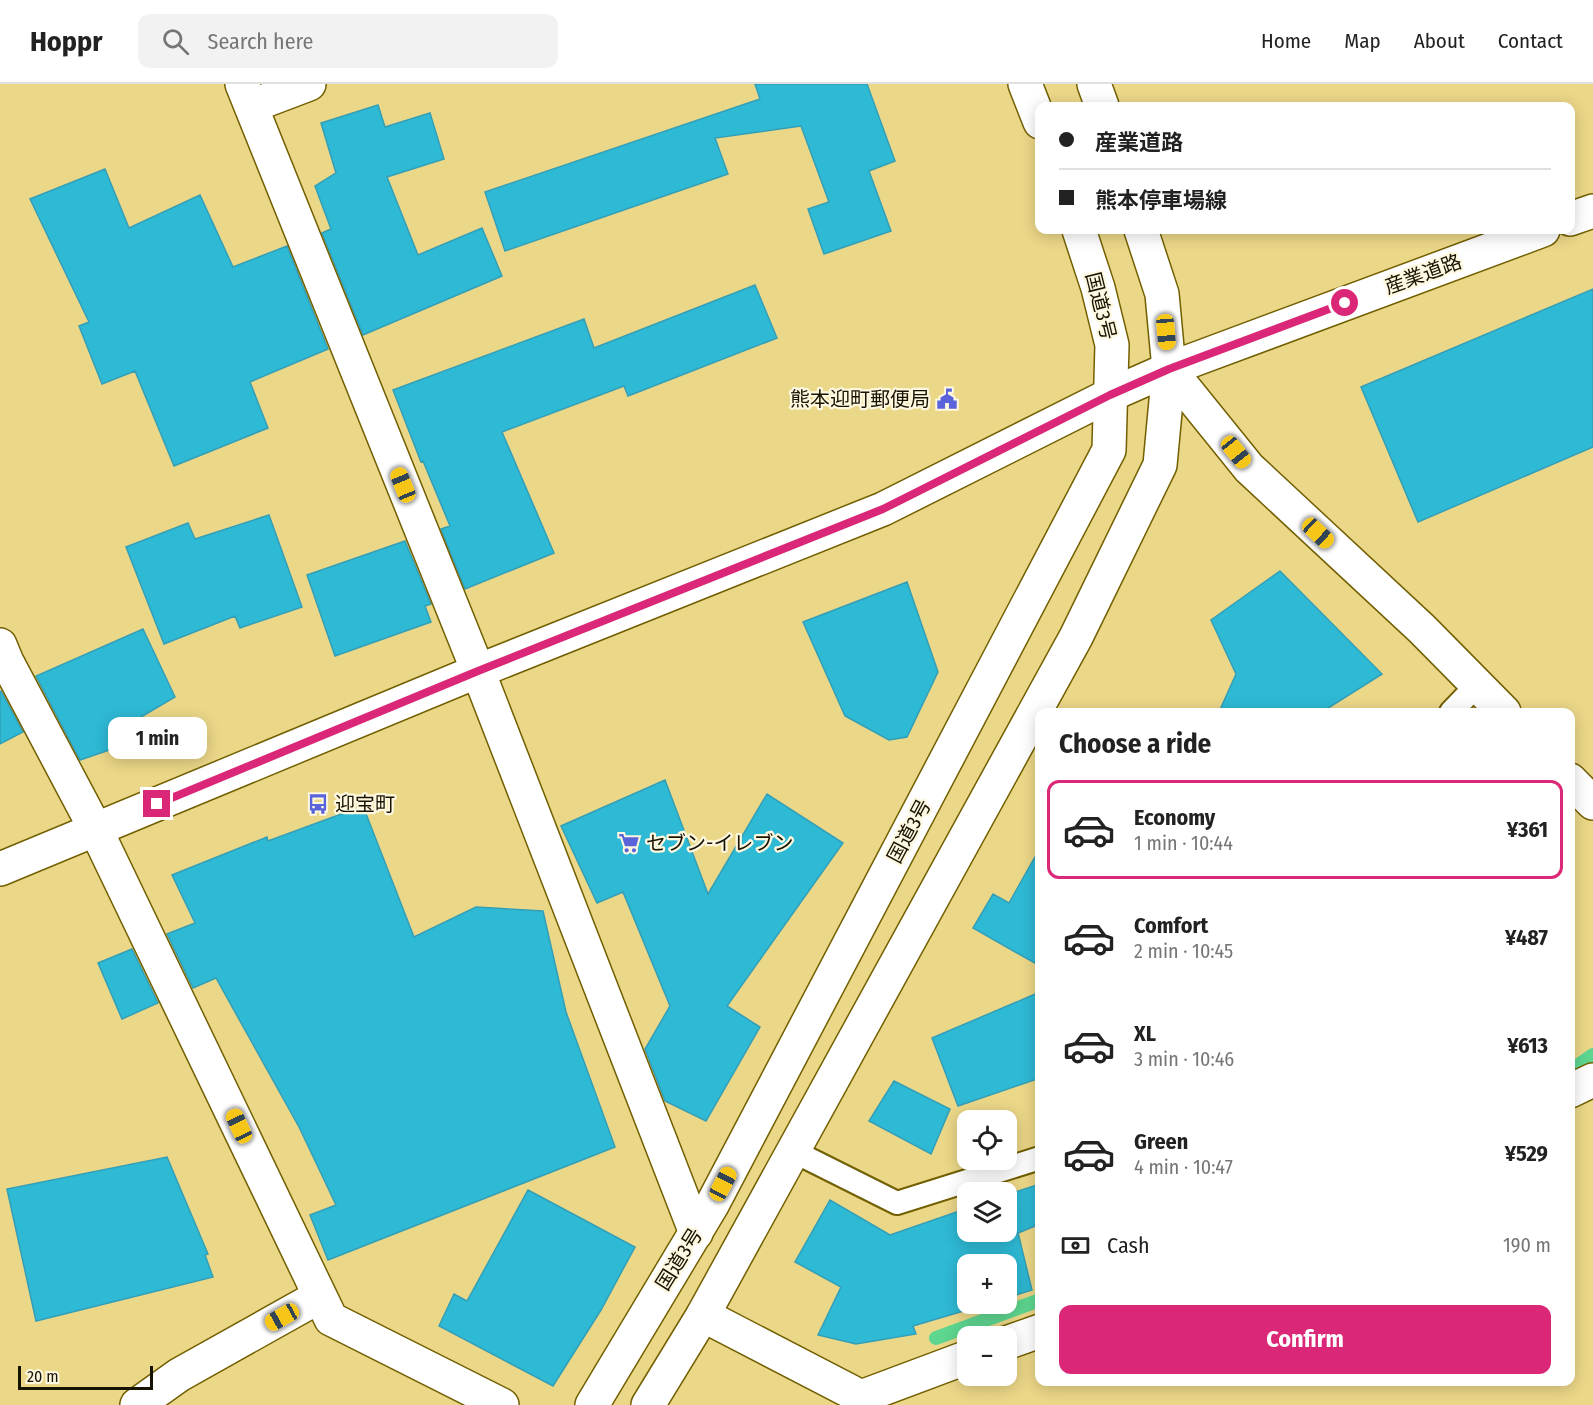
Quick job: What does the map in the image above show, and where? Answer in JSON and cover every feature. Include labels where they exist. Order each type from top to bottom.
[{"type":"main road","points":[[309,84],[247,95],[478,671],[696,1233]]},
{"type":"main road","points":[[1025,84],[1035,109]]},
{"type":"main road","points":[[1094,84],[1101,102]]},
{"type":"main road","points":[[1575,217],[1593,211]]},
{"type":"main road","name":"国道3号","points":[[592,1405],[696,1233],[1108,450],[1112,345],[1098,288],[1080,234]]},
{"type":"main road","points":[[1037,708],[1076,637],[1160,465],[1169,369],[1162,294],[1142,234]]},
{"type":"main road","name":"産業道路","points":[[0,869],[478,671],[883,509],[1110,395],[1169,369],[1532,234]]},
{"type":"main road","points":[[1169,369],[1249,468],[1422,630],[1500,708]]},
{"type":"main road","points":[[0,645],[6,663],[96,830],[331,1319],[501,1405]]},
{"type":"main road","points":[[648,1405],[703,1315],[1035,711]]},
{"type":"main road","points":[[1575,785],[1593,803]]},
{"type":"main road","points":[[1575,1089],[1593,1080]]},
{"type":"main road","points":[[137,1405],[179,1375],[320,1296]]},
{"type":"main road","points":[[703,1315],[861,1401],[957,1362]]},
{"type":"main road","points":[[1017,1339],[1035,1333]]},
{"type":"lane","points":[[1455,708],[1477,685]]},
{"type":"lane","points":[[792,1151],[897,1203],[1035,1160]]},
{"type":"building","points":[[755,84],[867,84],[895,161],[869,171],[891,231],[824,254],[808,209],[829,202],[801,126],[715,138],[728,174],[505,251],[485,192],[760,99]]},
{"type":"building","points":[[378,105],[385,127],[430,113],[444,159],[387,177],[418,255],[482,228],[502,276],[363,335],[322,233],[331,229],[315,186],[336,173],[321,123]]},
{"type":"building","points":[[105,169],[129,228],[200,195],[233,267],[287,246],[328,349],[250,382],[268,428],[174,466],[135,371],[102,384],[79,326],[89,322],[30,199]]},
{"type":"building","points":[[755,285],[777,338],[628,396],[624,386],[502,432],[554,553],[465,589],[441,529],[450,526],[423,461],[421,462],[393,390],[584,319],[594,348]]},
{"type":"building","points":[[1593,289],[1593,447],[1418,522],[1361,387]]},
{"type":"building","points":[[269,515],[302,607],[240,628],[235,616],[164,644],[126,547],[188,523],[195,539]]},
{"type":"building","points":[[405,541],[431,604],[425,606],[431,622],[335,656],[307,575]]},
{"type":"building","points":[[1280,571],[1382,674],[1328,708],[1221,708],[1236,674],[1211,620]]},
{"type":"building","points":[[907,582],[938,672],[907,737],[889,740],[845,716],[803,622]]},
{"type":"building","points":[[143,629],[175,697],[119,730],[121,746],[80,760],[36,676]]},
{"type":"building","points":[[0,692],[23,732],[0,744]]},
{"type":"building","points":[[665,780],[708,894],[767,794],[843,843],[727,1006],[760,1027],[706,1121],[665,1101],[645,1049],[670,1006],[623,892],[597,903],[561,826]]},
{"type":"building","points":[[363,806],[414,937],[476,907],[543,911],[566,1012],[615,1147],[328,1260],[310,1215],[336,1205],[299,1127],[216,978],[193,988],[167,934],[195,923],[172,875],[267,837],[268,841]]},
{"type":"building","points":[[1035,857],[1035,963],[973,928],[993,894],[1009,903]]},
{"type":"building","points":[[132,949],[158,1003],[122,1019],[98,963]]},
{"type":"building","points":[[1035,994],[1035,1080],[958,1106],[932,1038]]},
{"type":"building","points":[[894,1081],[950,1109],[931,1154],[869,1121]]},
{"type":"building","points":[[167,1157],[208,1254],[205,1255],[213,1277],[36,1321],[7,1189]]},
{"type":"building","points":[[1035,1186],[1035,1226],[1018,1233],[1032,1290],[1017,1295],[1017,1254],[957,1254],[957,1313],[913,1326],[916,1334],[856,1344],[818,1335],[841,1287],[795,1262],[830,1200],[890,1235],[957,1212],[957,1242],[1017,1242],[1017,1191]]},
{"type":"building","points":[[528,1190],[635,1247],[601,1310],[553,1386],[439,1326],[454,1294],[467,1301]]},
{"type":"waterway","points":[[1575,1068],[1593,1055]]},
{"type":"waterway","points":[[936,1338],[1035,1302]]},
{"type":"place","name":"熊本迎町郵便局","points":[[947,399]]},
{"type":"place","name":"迎宝町","points":[[318,804]]},
{"type":"place","name":"セブン-イレブン","points":[[629,843]]},
{"type":"route","points":[[157,804],[478,671],[883,509],[1110,395],[1169,369],[1345,303]]}]
